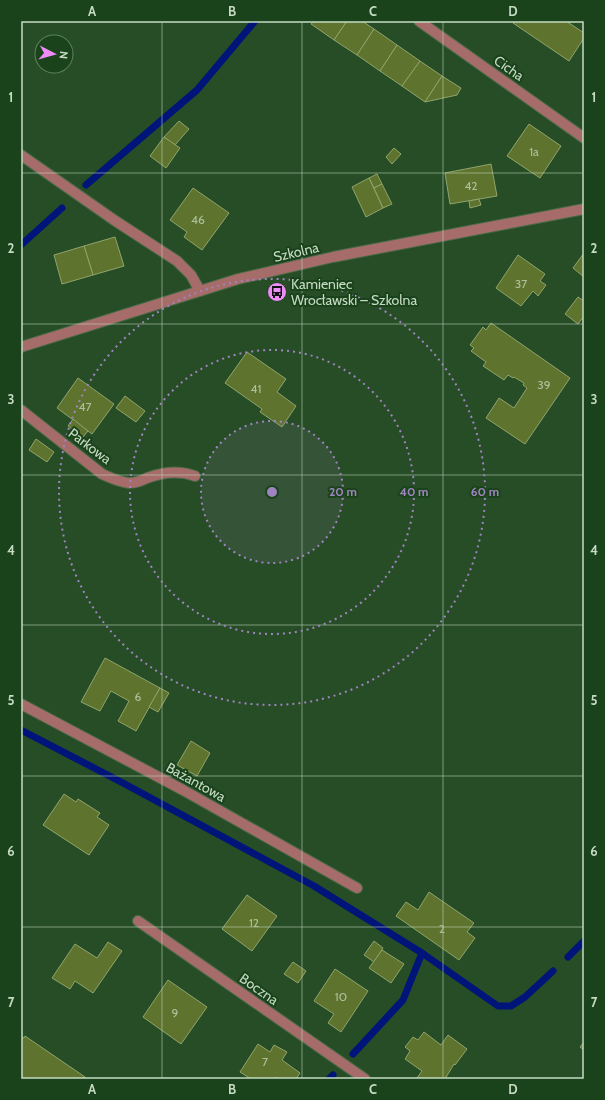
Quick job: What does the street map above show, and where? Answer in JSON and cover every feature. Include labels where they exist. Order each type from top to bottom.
[{"type":"street","name":"Cicha","points":[[419,21],[584,138]]},
{"type":"street","points":[[21,155],[101,211],[177,261],[191,275],[200,291]]},
{"type":"street","name":"Szkolna","points":[[21,347],[238,279],[333,258],[584,208]]},
{"type":"street","name":"Parkowa","points":[[21,410],[102,474],[116,480],[129,483],[139,482],[164,474],[176,472],[195,476]]},
{"type":"street","name":"Bażantowa","points":[[21,704],[183,790],[357,888]]},
{"type":"street","name":"Boczna","points":[[138,921],[365,1079]]},
{"type":"building","points":[[314,21],[347,21],[334,40],[311,24]]},
{"type":"building","points":[[347,21],[362,21],[374,29],[357,55],[334,40]]},
{"type":"building","points":[[515,21],[566,21],[584,33],[584,38],[569,61],[513,23]]},
{"type":"building","points":[[374,29],[397,45],[380,71],[357,55]]},
{"type":"building","points":[[397,45],[420,61],[402,86],[380,71]]},
{"type":"building","points":[[420,61],[442,76],[425,102],[402,86]]},
{"type":"building","points":[[442,76],[461,88],[457,95],[425,102]]},
{"type":"building","points":[[179,121],[189,129],[175,145],[164,137]]},
{"type":"building","points":[[529,124],[561,146],[540,178],[507,156]]},
{"type":"building","points":[[164,137],[180,148],[166,168],[150,156]]},
{"type":"building","points":[[394,148],[401,154],[392,164],[386,157]]},
{"type":"building","points":[[491,164],[497,196],[450,204],[445,173]]},
{"type":"building","points":[[377,174],[382,184],[374,188],[369,178]]},
{"type":"building","points":[[369,178],[383,208],[366,217],[352,187]]},
{"type":"building","points":[[382,184],[392,204],[383,208],[374,188]]},
{"type":"building","points":[[193,188],[229,213],[202,250],[184,237],[187,232],[170,220]]},
{"type":"building","points":[[479,199],[481,205],[470,208],[469,201]]},
{"type":"building","points":[[115,237],[124,266],[93,275],[84,246]]},
{"type":"building","points":[[84,246],[93,275],[62,284],[54,255]]},
{"type":"building","points":[[584,253],[584,277],[573,268]]},
{"type":"building","points":[[518,255],[545,274],[540,281],[546,285],[538,296],[533,291],[521,306],[496,288]]},
{"type":"building","points":[[578,297],[584,301],[584,316],[578,324],[565,314]]},
{"type":"building","points":[[491,323],[570,378],[525,444],[486,418],[499,398],[514,408],[527,388],[523,385],[524,383],[514,377],[513,378],[508,375],[504,380],[483,366],[486,362],[471,351],[474,348],[470,345],[483,327],[486,330]]},
{"type":"building","points":[[247,352],[286,379],[277,392],[296,406],[282,427],[260,412],[262,409],[225,383]]},
{"type":"building","points":[[78,378],[114,404],[92,434],[57,408]]},
{"type":"building","points":[[125,396],[145,411],[136,422],[116,408]]},
{"type":"building","points":[[73,419],[88,431],[83,437],[68,426]]},
{"type":"building","points":[[36,439],[54,452],[47,462],[29,450]]},
{"type":"building","points":[[105,658],[160,688],[136,731],[118,721],[129,701],[111,691],[100,711],[81,702]]},
{"type":"building","points":[[160,688],[169,693],[158,712],[149,707]]},
{"type":"building","points":[[191,741],[210,753],[197,776],[177,765]]},
{"type":"building","points":[[64,794],[76,802],[78,799],[100,813],[97,817],[109,825],[89,855],[43,825]]},
{"type":"building","points":[[429,892],[474,923],[467,932],[475,938],[459,960],[396,916],[406,902],[418,910]]},
{"type":"building","points":[[247,895],[277,916],[252,951],[222,929]]},
{"type":"building","points":[[374,941],[383,948],[374,962],[364,955]]},
{"type":"building","points":[[108,942],[122,951],[93,993],[75,981],[70,989],[52,978],[75,944],[97,958]]},
{"type":"building","points":[[382,950],[404,964],[391,983],[369,968]]},
{"type":"building","points":[[293,962],[306,971],[298,983],[284,974]]},
{"type":"building","points":[[335,969],[368,991],[341,1032],[328,1023],[334,1014],[314,1001]]},
{"type":"building","points":[[168,980],[207,1007],[181,1044],[143,1017]]},
{"type":"building","points":[[424,1032],[441,1045],[448,1035],[467,1049],[455,1065],[454,1064],[445,1079],[417,1078],[422,1071],[405,1059],[410,1051],[405,1047],[413,1037],[418,1040]]},
{"type":"building","points":[[21,1036],[24,1038],[25,1036],[85,1077],[84,1079],[21,1079]]},
{"type":"building","points":[[584,1042],[584,1050],[580,1047]]},
{"type":"building","points":[[258,1044],[270,1052],[274,1045],[287,1052],[282,1060],[300,1073],[296,1079],[278,1079],[276,1077],[275,1079],[251,1079],[240,1072]]},
{"type":"waterway","points":[[86,185],[197,90],[255,21]]},
{"type":"waterway","points":[[21,245],[62,208]]},
{"type":"waterway","points":[[21,730],[314,886],[422,953],[498,1006],[511,1006],[525,997],[553,971]]},
{"type":"waterway","points":[[568,957],[584,941]]},
{"type":"waterway","points":[[353,1054],[403,1000],[422,953]]},
{"type":"waterway","points":[[329,1079],[333,1075]]},
{"type":"place","name":"Kamieniec Wrocławski – Szkolna","points":[[277,292]]}]
